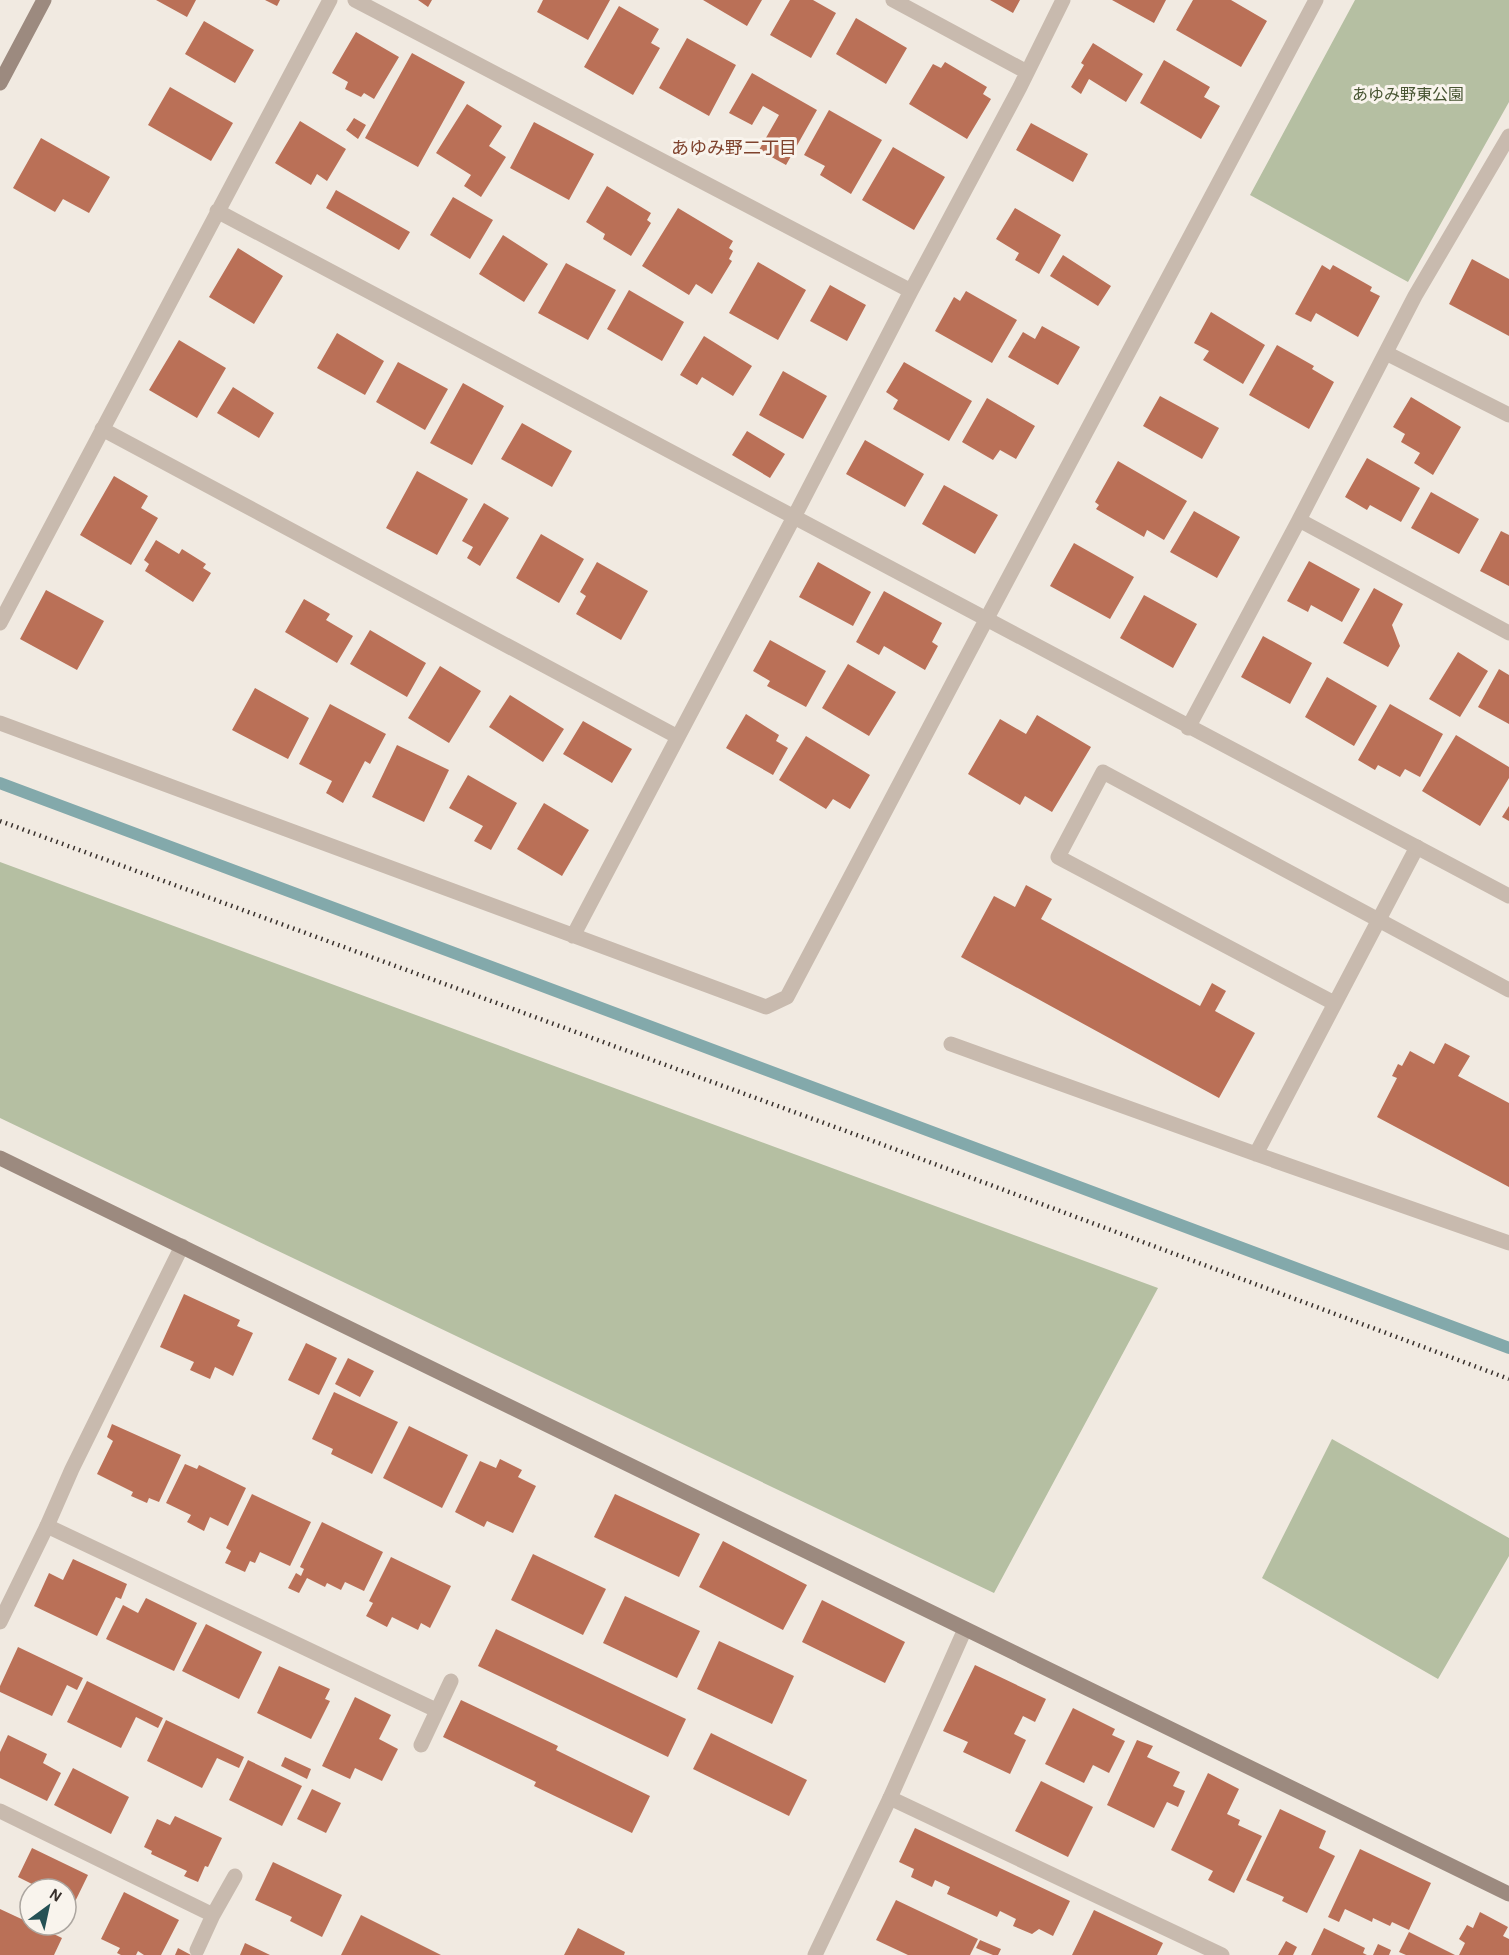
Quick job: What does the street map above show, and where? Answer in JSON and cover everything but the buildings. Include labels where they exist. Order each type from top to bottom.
[{"type":"street","points":[[0,83],[44,0]]},
{"type":"street","points":[[0,623],[330,0]]},
{"type":"street","points":[[355,0],[911,291]]},
{"type":"street","points":[[893,0],[1027,72]]},
{"type":"street","points":[[573,936],[1063,0]]},
{"type":"street","points":[[0,723],[766,1007],[787,997],[1316,0]]},
{"type":"street","points":[[1188,728],[1415,296],[1509,136]]},
{"type":"street","points":[[217,211],[1188,728],[1509,896]]},
{"type":"street","points":[[1386,353],[1509,415]]},
{"type":"street","points":[[102,429],[678,737]]},
{"type":"street","points":[[1299,520],[1509,633]]},
{"type":"street","points":[[1334,1003],[1058,857],[1103,772],[1509,990]]},
{"type":"street","points":[[1256,1154],[1417,847]]},
{"type":"street","points":[[951,1044],[1509,1243]]},
{"type":"street","points":[[0,1158],[1509,1894]]},
{"type":"street","points":[[0,1622],[72,1469],[182,1246]]},
{"type":"street","points":[[47,1526],[436,1710]]},
{"type":"street","points":[[815,1955],[890,1798],[965,1629]]},
{"type":"street","points":[[421,1745],[451,1681]]},
{"type":"street","points":[[890,1798],[1222,1955]]},
{"type":"street","points":[[0,1811],[213,1915]]},
{"type":"street","points":[[197,1950],[235,1876]]},
{"type":"green space","name":"あゆみ野東公園","points":[[1355,0],[1509,0],[1509,102],[1408,282],[1250,195]]},
{"type":"green space","points":[[0,862],[1158,1288],[994,1593],[0,1118]]},
{"type":"green space","points":[[1332,1439],[1509,1538],[1509,1556],[1438,1679],[1262,1578]]},
{"type":"waterway","points":[[0,783],[1509,1348]]},
{"type":"railway","points":[[0,821],[865,1138],[1509,1379]]},
{"type":"district","name":"あゆみ野二丁目","points":[[734,149]]}]
